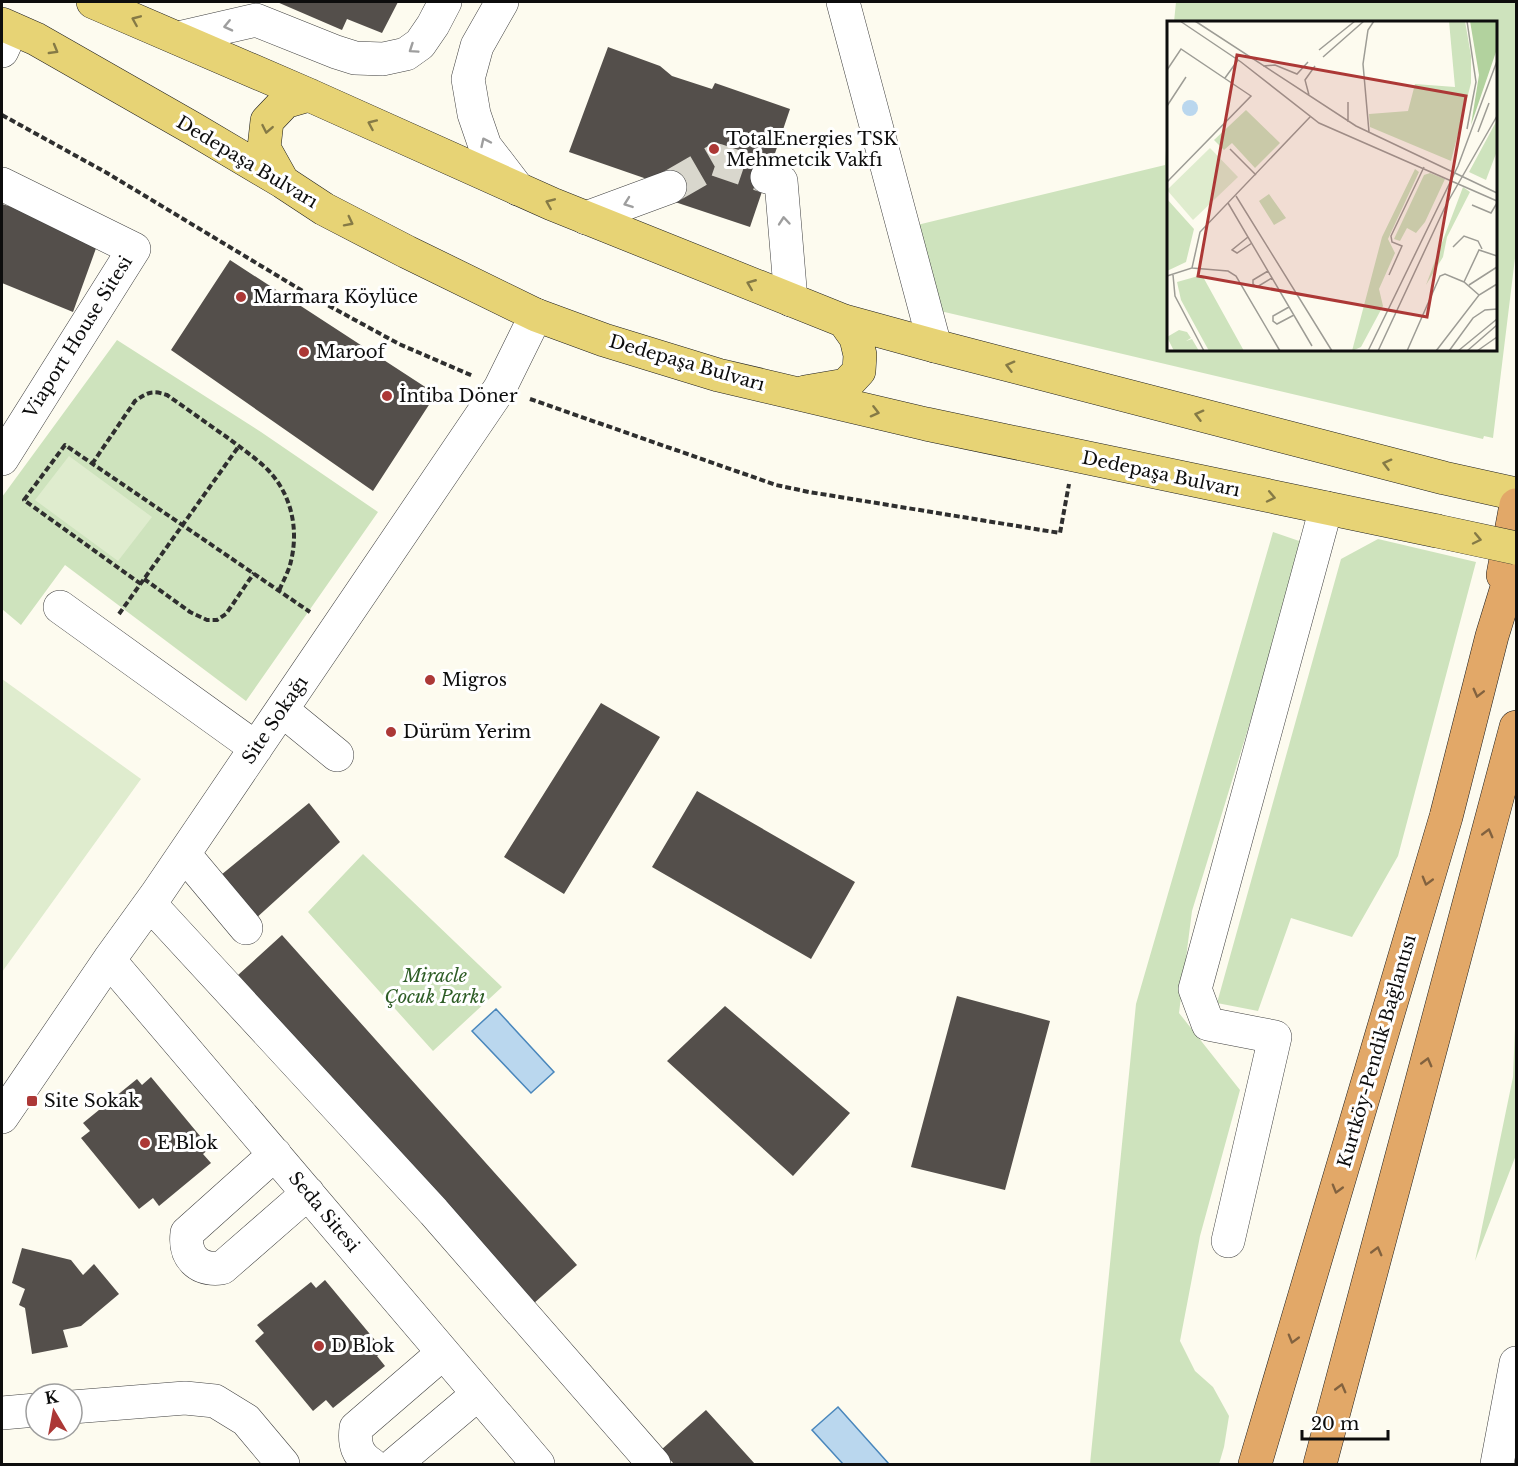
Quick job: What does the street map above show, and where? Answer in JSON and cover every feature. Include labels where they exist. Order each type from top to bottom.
[{"type":"highway","points":[[1492,636],[1516,505]]},
{"type":"highway","points":[[1492,636],[1516,558]]},
{"type":"highway","name":"Kurtköy-Pendik Bağlantısı","points":[[1256,1464],[1446,817],[1492,636]]},
{"type":"highway","points":[[1320,1464],[1516,727]]},
{"type":"main road","points":[[93,2],[586,218],[844,321],[1444,478],[1516,494]]},
{"type":"main road","name":"Dedepaşa Bulvarı","points":[[5,35],[36,39],[284,182],[324,209],[407,252],[536,315],[604,340],[718,375],[927,424],[1516,548]]},
{"type":"main road","points":[[284,182],[264,148],[267,121],[285,102],[309,95]]},
{"type":"main road","points":[[798,393],[846,385],[859,371],[860,355],[856,338],[844,321]]},
{"type":"street","points":[[178,38],[256,20],[355,58],[383,59],[406,54],[420,44],[445,2]]},
{"type":"street","points":[[502,2],[477,46],[468,79],[474,114],[485,146],[518,189]]},
{"type":"street","points":[[843,2],[935,346]]},
{"type":"street","points":[[767,177],[781,182],[791,300]]},
{"type":"street","name":"Viaport House Sitesi","points":[[2,184],[134,249],[2,459]]},
{"type":"street","points":[[586,218],[670,188]]},
{"type":"street","name":"Site Sokağı","points":[[2,1117],[150,904],[500,388],[536,315]]},
{"type":"street","points":[[1228,1241],[1275,1037],[1208,1024],[1195,989],[1326,508]]},
{"type":"street","points":[[60,607],[256,748]]},
{"type":"street","points":[[282,710],[337,755]]},
{"type":"street","points":[[184,854],[246,928]]},
{"type":"street","points":[[150,904],[434,1212],[654,1464]]},
{"type":"street","name":"Seda Sitesi","points":[[109,960],[538,1464]]},
{"type":"street","points":[[275,1154],[187,1233],[187,1250],[192,1258],[205,1268],[222,1268],[308,1193]]},
{"type":"street","points":[[371,1464],[360,1455],[356,1446],[356,1428],[443,1353]]},
{"type":"street","points":[[1497,1464],[1516,1363]]},
{"type":"street","points":[[395,1464],[478,1394]]},
{"type":"street","points":[[84,1406],[185,1398],[215,1401],[246,1420],[283,1464]]},
{"type":"street","points":[[2,1413],[24,1411]]},
{"type":"path","points":[[92,464],[135,401],[145,394],[156,391],[167,395],[239,446],[268,471],[280,486],[290,506],[294,526],[294,545],[291,562],[279,591]]},
{"type":"path","points":[[141,584],[24,500],[65,445],[336,629]]},
{"type":"path","points":[[102,637],[239,446]]},
{"type":"path","points":[[1060,533],[1074,456]]},
{"type":"path","points":[[144,579],[190,612],[207,620],[217,620],[226,614],[254,573]]},
{"type":"green space","points":[[1176,2],[1516,2],[1516,250],[1493,438],[1484,436],[1483,439],[936,310],[913,226],[1165,165],[1167,135],[1167,351],[1497,351],[1497,21],[1174,21]]},
{"type":"green space","points":[[117,340],[261,432],[378,512],[246,701],[65,565],[21,625],[2,609],[2,497]]},
{"type":"green space","points":[[69,456],[152,517],[118,561],[35,500]]},
{"type":"green space","points":[[1273,532],[1305,543],[1192,911],[1179,1013],[1240,1090],[1200,1236],[1180,1341],[1195,1371],[1213,1387],[1229,1416],[1224,1447],[1219,1464],[1090,1464],[1136,1004]]},
{"type":"green space","points":[[1378,539],[1476,562],[1398,856],[1352,937],[1291,918],[1258,1011],[1217,1003],[1341,559]]},
{"type":"green space","points":[[2,679],[141,779],[2,972]]},
{"type":"green space","name":"Miracle Çocuk Parkı","points":[[363,854],[502,987],[433,1051],[308,912]]},
{"type":"green space","points":[[1516,1004],[1516,1155],[1475,1261],[1513,1077]]},
{"type":"water","points":[[496,1009],[554,1072],[531,1093],[472,1031]]},
{"type":"water","points":[[838,1407],[889,1464],[843,1464],[812,1430]]},
{"type":"building","points":[[277,2],[398,2],[382,33],[347,19],[342,30]]},
{"type":"building","points":[[608,47],[660,66],[672,76],[712,89],[715,83],[790,109],[750,227],[666,199],[670,187],[569,152]]},
{"type":"building","points":[[2,204],[29,212],[99,240],[73,312],[2,283]]},
{"type":"building","points":[[230,260],[436,394],[373,491],[171,350]]},
{"type":"building","points":[[601,703],[660,737],[564,894],[504,857]]},
{"type":"building","points":[[697,791],[855,882],[811,959],[652,867]]},
{"type":"building","points":[[309,803],[340,842],[254,920],[221,875]]},
{"type":"building","points":[[282,935],[577,1265],[533,1304],[238,975]]},
{"type":"building","points":[[957,996],[1050,1021],[1005,1190],[911,1167]]},
{"type":"building","points":[[725,1006],[850,1113],[793,1176],[667,1061]]},
{"type":"building","name":"E Blok","points":[[151,1077],[210,1148],[203,1154],[211,1163],[159,1206],[153,1198],[139,1209],[81,1138],[90,1131],[83,1123],[137,1079],[142,1085]]},
{"type":"building","points":[[22,1248],[71,1260],[83,1275],[94,1264],[119,1294],[81,1326],[63,1330],[68,1347],[32,1354],[25,1308],[19,1305],[25,1289],[12,1283]]},
{"type":"building","name":"D Blok","points":[[325,1280],[384,1351],[377,1356],[385,1366],[333,1408],[326,1400],[313,1411],[255,1341],[264,1333],[257,1325],[311,1282],[316,1288]]},
{"type":"building","points":[[706,1410],[755,1464],[674,1464],[661,1450]]},
{"type":"tunnel","points":[[670,187],[717,160],[767,177]]},
{"type":"place","name":"TotalEnergies TSK Mehmetcik Vakfı","points":[[714,149]]},
{"type":"place","name":"Marmara Köylüce","points":[[241,297]]},
{"type":"place","name":"Maroof","points":[[304,352]]},
{"type":"place","name":"İntiba Döner","points":[[387,396]]},
{"type":"place","name":"Migros","points":[[430,680]]},
{"type":"place","name":"Dürüm Yerim","points":[[391,732]]},
{"type":"place","name":"Site Sokak","points":[[32,1101]]},
{"type":"place","name":"E Blok","points":[[145,1143]]},
{"type":"place","name":"D Blok","points":[[319,1346]]}]
